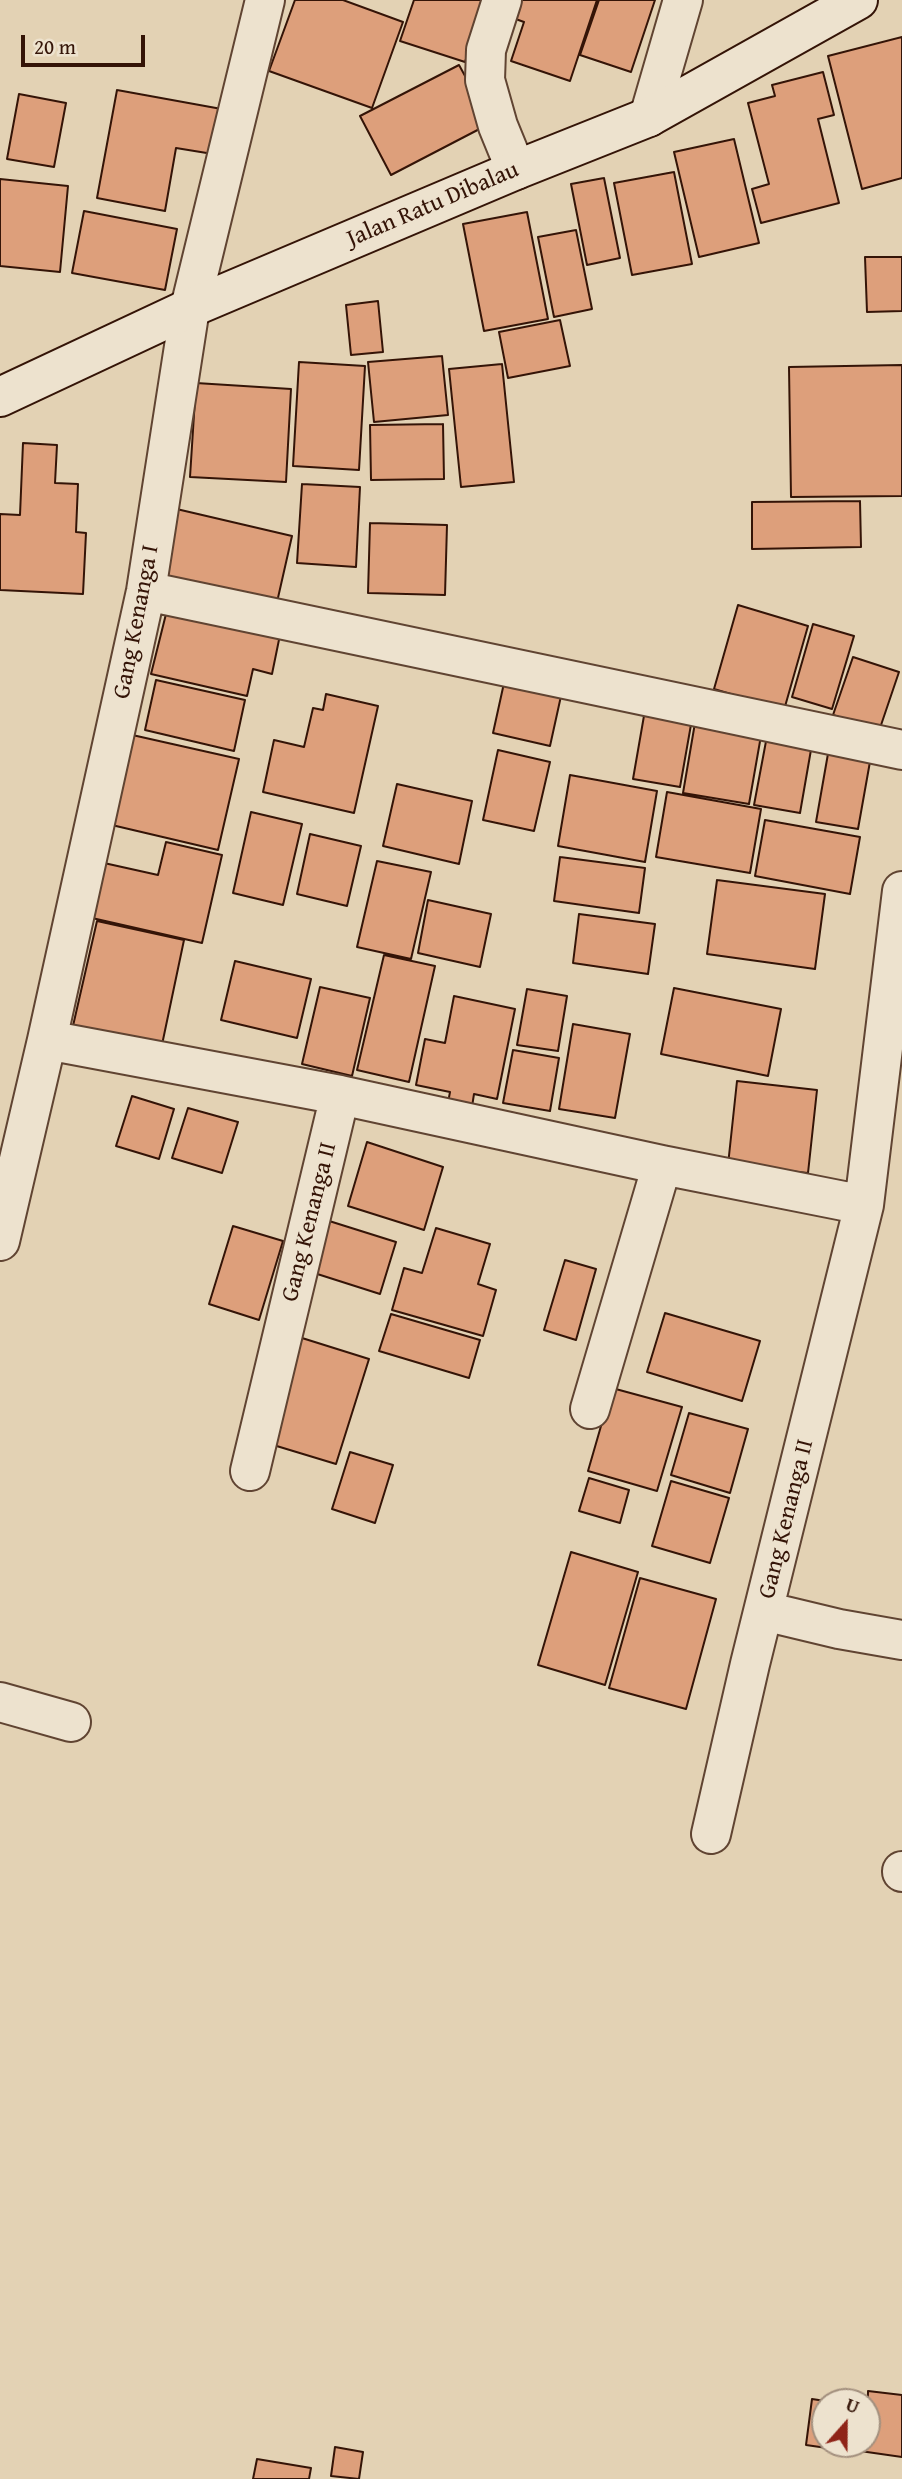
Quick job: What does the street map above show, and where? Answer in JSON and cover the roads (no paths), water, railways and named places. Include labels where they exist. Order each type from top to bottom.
[{"type":"street","name":"Gang Kenanga I","points":[[0,1241],[146,591],[190,307],[265,0]]},
{"type":"street","points":[[502,0],[485,50],[485,80],[498,126],[516,170]]},
{"type":"street","points":[[649,117],[683,0]]},
{"type":"street","name":"Jalan Ratu Dibalau","points":[[0,397],[190,307],[649,117],[858,0]]},
{"type":"street","points":[[146,591],[902,750]]},
{"type":"street","name":"Gang Kenanga II","points":[[711,1834],[864,1205],[902,891]]},
{"type":"street","points":[[47,1040],[340,1095],[662,1165],[864,1205]]},
{"type":"street","name":"Gang Kenanga II","points":[[250,1471],[340,1095]]},
{"type":"street","points":[[590,1409],[662,1165]]},
{"type":"street","points":[[764,1611],[839,1629],[902,1640]]},
{"type":"street","points":[[0,1702],[71,1721]]}]
